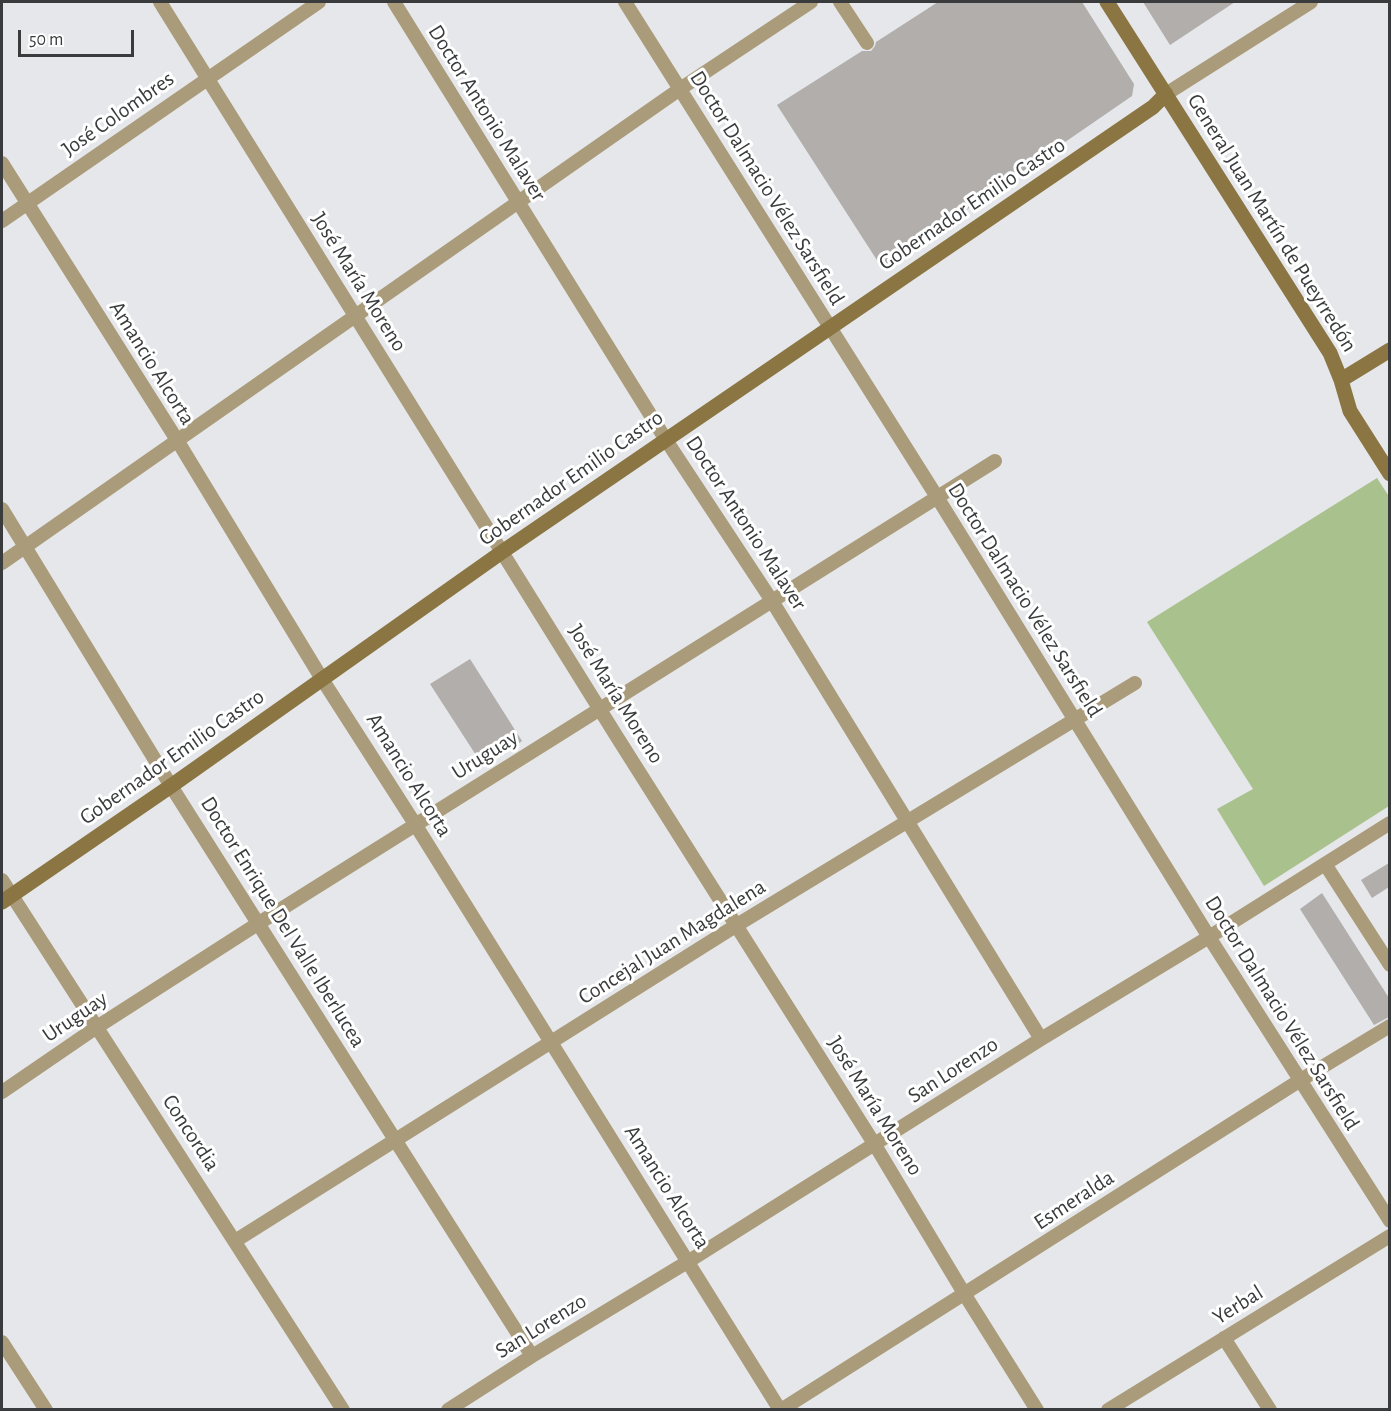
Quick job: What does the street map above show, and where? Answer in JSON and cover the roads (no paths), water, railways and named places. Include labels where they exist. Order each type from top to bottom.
[{"type":"street","name":"José María Moreno","points":[[160,2],[502,552],[876,1145],[1037,1410]]},
{"type":"street","name":"José Colombres","points":[[2,221],[207,77],[319,2]]},
{"type":"street","name":"Doctor Antonio Malaver","points":[[394,2],[666,440],[772,601],[1041,1039]]},
{"type":"street","name":"Doctor Dalmacio Vélez Sarsfield","points":[[625,2],[937,497],[1299,1081],[1389,1221]]},
{"type":"street","points":[[2,563],[680,89],[811,2]]},
{"type":"street","points":[[840,2],[867,43]]},
{"type":"street","name":"General Juan Martín de Pueyrredón","points":[[1107,2],[1330,353],[1350,411],[1389,474]]},
{"type":"street","points":[[1166,94],[1311,2]]},
{"type":"street","name":"Gobernador Emilio Castro","points":[[6,898],[171,786],[502,552],[1153,107],[1166,94]]},
{"type":"street","name":"Amancio Alcorta","points":[[2,164],[177,440],[322,679],[781,1410]]},
{"type":"street","points":[[1341,380],[1389,350]]},
{"type":"street","name":"Uruguay","points":[[2,1092],[97,1027],[259,923],[995,460]]},
{"type":"street","name":"Doctor Enrique Del Valle Iberlucea","points":[[2,509],[171,786],[532,1356]]},
{"type":"street","name":"Concejal Juan Magdalena","points":[[235,1241],[737,925],[1135,683]]},
{"type":"street","name":"San Lorenzo","points":[[448,1410],[1389,823]]},
{"type":"street","points":[[1325,864],[1389,965]]},
{"type":"street","name":"Concordia","points":[[2,880],[6,898],[97,1027],[343,1410]]},
{"type":"street","name":"Esmeralda","points":[[781,1410],[1389,1026]]},
{"type":"street","name":"Yerbal","points":[[1108,1410],[1389,1236]]},
{"type":"street","points":[[1224,1338],[1270,1410]]},
{"type":"street","points":[[2,1342],[46,1410]]}]
